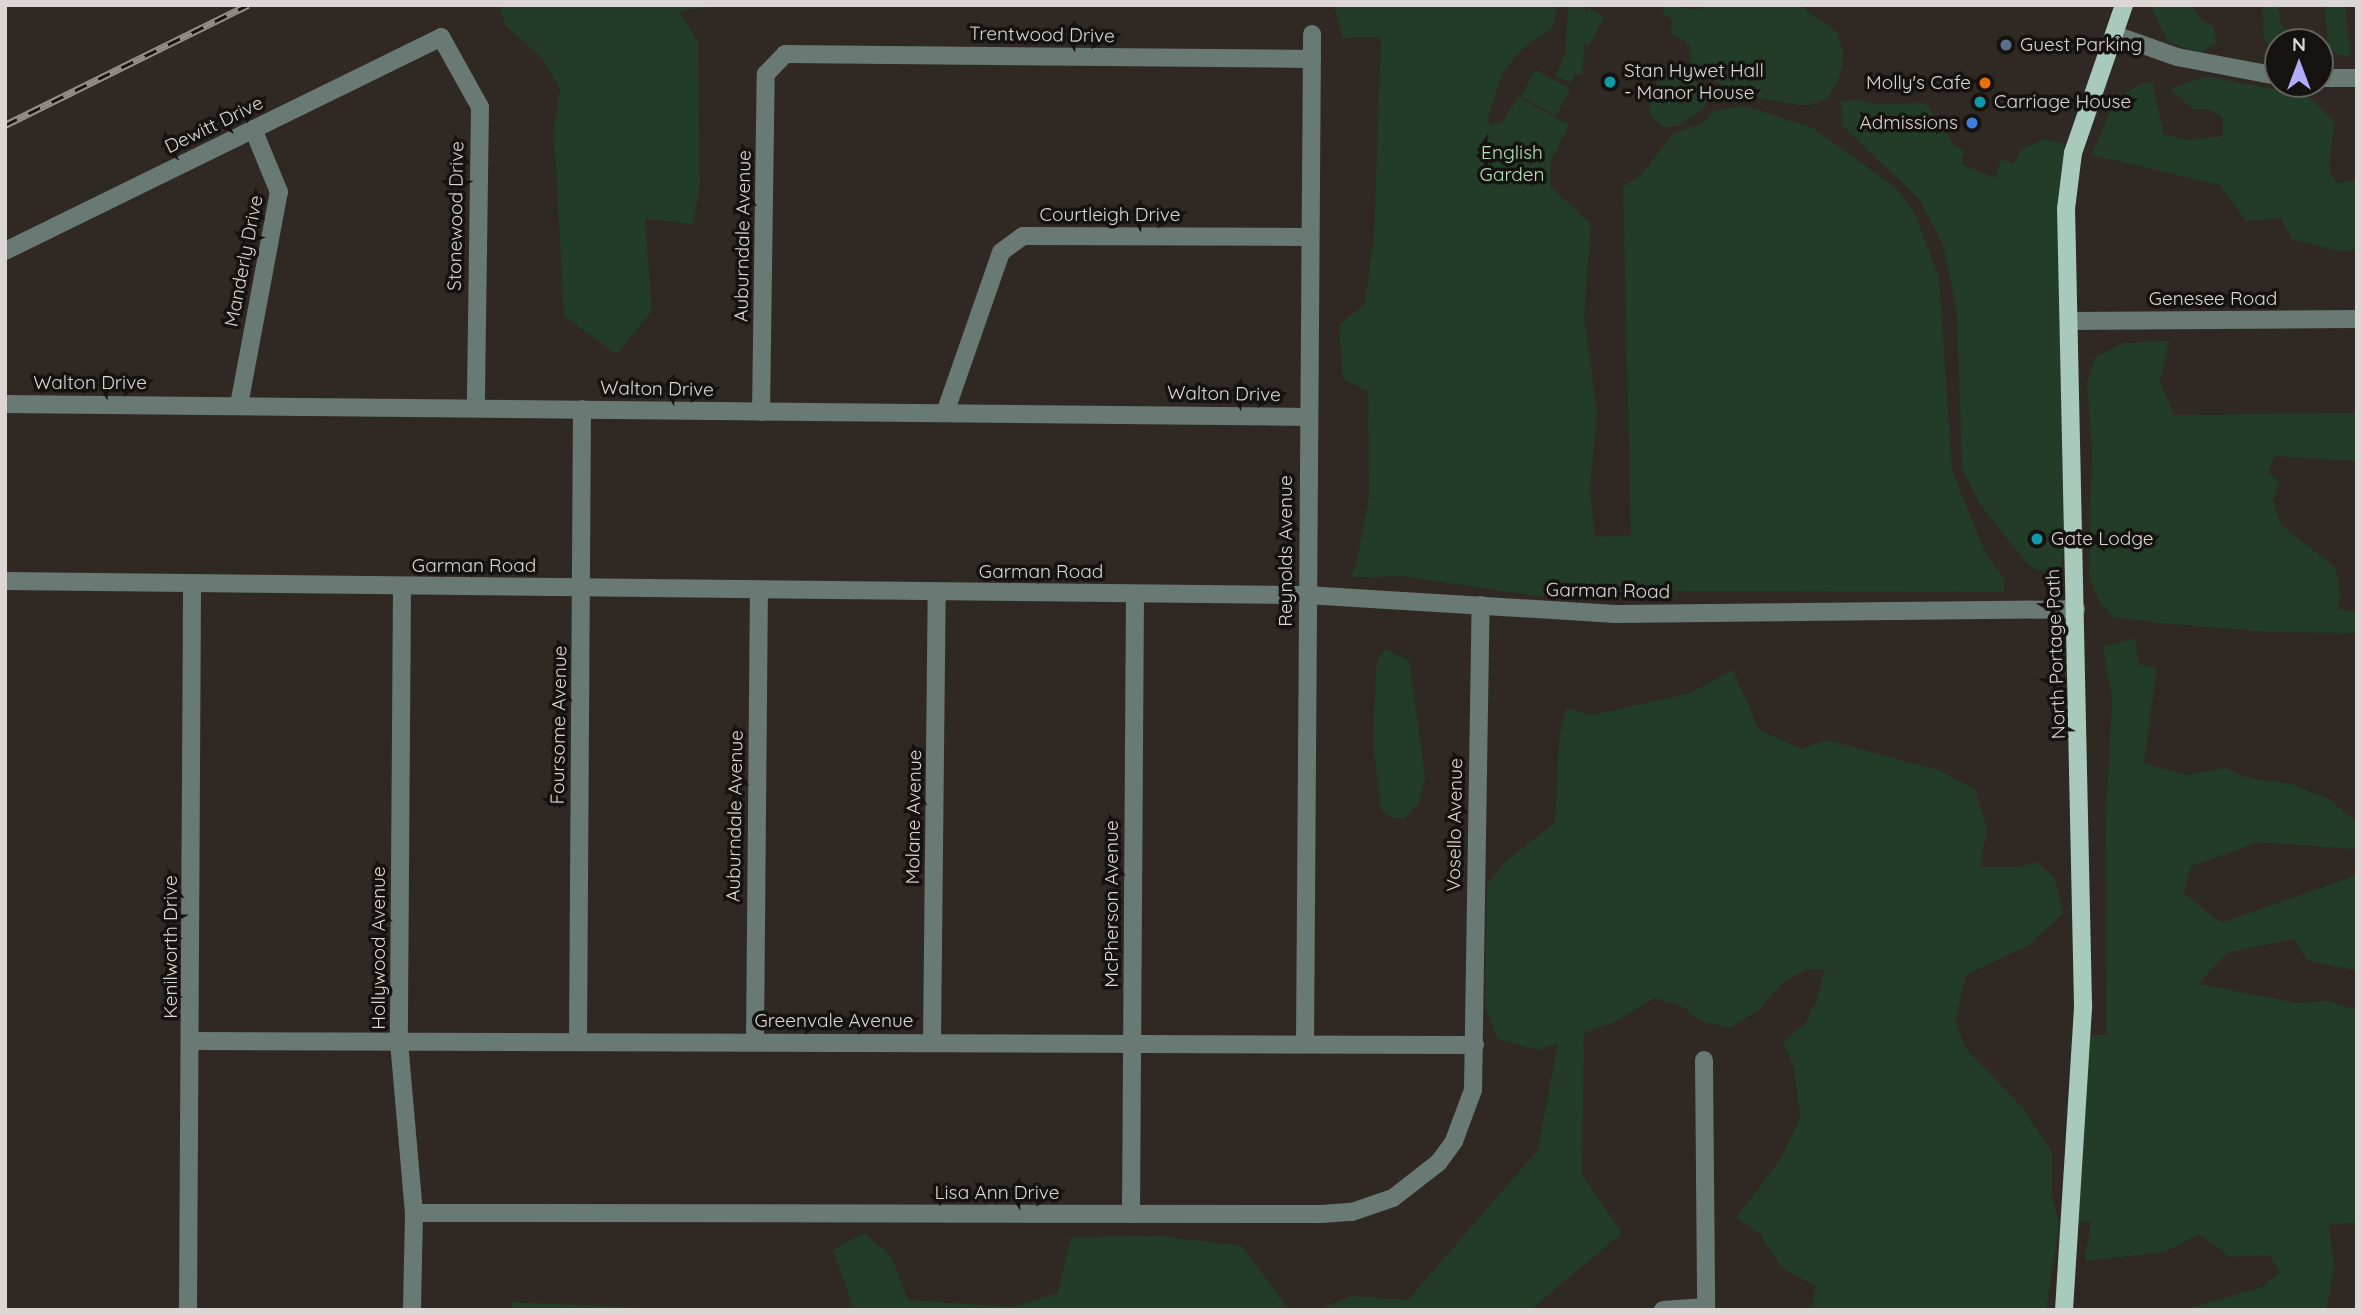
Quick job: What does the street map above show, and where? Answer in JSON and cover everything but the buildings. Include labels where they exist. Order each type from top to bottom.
[{"type":"main road","name":"North Portage Path","points":[[2064,1310],[2066,1231],[2082,1057],[2076,609],[2066,209],[2073,153],[2124,5]]},
{"type":"street","name":"Reynolds Avenue","points":[[1305,1044],[1306,595],[1312,34]]},
{"type":"street","points":[[2115,35],[2177,57],[2264,73]]},
{"type":"street","name":"Dewitt Drive","points":[[5,251],[441,37]]},
{"type":"street","name":"Stonewood Drive","points":[[441,37],[480,107],[477,407]]},
{"type":"street","name":"Trentwood Drive","points":[[773,62],[799,53],[1312,60]]},
{"type":"street","name":"Auburndale Avenue","points":[[761,411],[766,74],[773,62]]},
{"type":"street","points":[[2334,78],[2357,78]]},
{"type":"street","name":"Manderly Drive","points":[[239,405],[279,192],[253,130]]},
{"type":"street","name":"Courtleigh Drive","points":[[945,413],[1001,253],[1023,236],[1311,237]]},
{"type":"street","name":"Genesee Road","points":[[2069,321],[2357,319]]},
{"type":"street","name":"Walton Drive","points":[[5,404],[1308,416]]},
{"type":"street","name":"Foursome Avenue","points":[[578,1042],[582,409]]},
{"type":"street","name":"Garman Road","points":[[5,581],[1306,595],[1615,614],[2076,609]]},
{"type":"street","name":"Kenilworth Drive","points":[[188,1310],[192,1041],[192,584]]},
{"type":"street","name":"Hollywood Avenue","points":[[402,586],[399,1042],[414,1213],[412,1310]]},
{"type":"street","name":"Auburndale Avenue","points":[[755,1042],[759,591]]},
{"type":"street","name":"Molane Avenue","points":[[932,1042],[937,593]]},
{"type":"street","name":"McPherson Avenue","points":[[1131,1214],[1135,594]]},
{"type":"street","name":"Vosello Avenue","points":[[1475,1045],[1481,606]]},
{"type":"street","name":"Greenvale Avenue","points":[[192,1041],[1475,1045]]},
{"type":"street","name":"Lisa Ann Drive","points":[[414,1213],[1342,1214],[1393,1198],[1430,1172],[1454,1141],[1473,1090],[1475,1045]]},
{"type":"street","points":[[1663,1310],[1706,1308],[1703,1060]]},
{"type":"green space","points":[[498,5],[732,5],[679,11],[698,42],[700,183],[693,224],[645,219],[652,311],[617,354],[564,316],[554,132],[560,89],[542,58],[506,26]]},
{"type":"green space","name":"English Garden","points":[[1334,5],[1559,5],[1551,29],[1523,48],[1503,72],[1488,118],[1490,125],[1502,123],[1518,97],[1569,125],[1551,160],[1550,186],[1591,224],[1584,314],[1597,413],[1590,489],[1595,537],[1631,535],[1623,186],[1640,176],[1674,133],[1701,124],[1714,111],[1745,106],[1813,128],[1897,189],[1915,214],[1939,277],[1952,471],[1986,554],[2004,578],[2004,592],[1662,591],[1538,596],[1401,576],[1349,578],[1356,566],[1369,496],[1368,391],[1343,380],[1339,325],[1365,303],[1374,237],[1381,37],[1343,38]]},
{"type":"green space","points":[[1568,5],[1586,6],[1582,75],[1564,74]]},
{"type":"green space","points":[[1665,5],[1695,10],[1710,5],[1799,5],[1838,33],[1844,55],[1839,77],[1828,98],[1806,106],[1744,96],[1691,68],[1690,45],[1670,32],[1673,20],[1662,12]]},
{"type":"green space","points":[[2150,5],[2192,5],[2199,18],[2214,27],[2216,43],[2200,53],[2168,42]]},
{"type":"green space","points":[[2262,5],[2278,5],[2281,26],[2287,28],[2264,28],[2264,36]]},
{"type":"green space","points":[[2325,5],[2345,5],[2351,56],[2338,55],[2334,52],[2334,28],[2327,28]]},
{"type":"green space","points":[[1589,8],[1605,17],[1588,46],[1573,38]]},
{"type":"green space","points":[[1570,45],[1585,52],[1571,83],[1556,76]]},
{"type":"green space","points":[[1535,70],[1570,89],[1556,115],[1521,96]]},
{"type":"green space","points":[[1679,72],[1707,88],[1706,106],[1679,126],[1662,127],[1649,113],[1650,94],[1663,77]]},
{"type":"green space","points":[[2206,76],[2264,87],[2264,98],[2310,98],[2334,122],[2329,171],[2337,183],[2357,180],[2357,249],[2343,252],[2292,239],[2281,218],[2246,221],[2220,185],[2092,155],[2115,100],[2142,83],[2153,82],[2163,134],[2189,140],[2223,136],[2223,118],[2211,110],[2192,109],[2171,89]]},
{"type":"green space","points":[[1859,100],[1872,104],[1926,103],[1956,147],[1964,150],[1962,164],[1995,178],[2001,159],[2013,164],[2022,149],[2045,139],[2065,144],[2058,223],[2064,549],[2060,570],[2038,571],[2025,561],[1981,506],[1962,468],[1957,313],[1943,244],[1920,200],[1842,125],[1841,101]]},
{"type":"green space","points":[[2169,341],[2160,382],[2174,415],[2357,413],[2357,461],[2275,456],[2268,472],[2279,481],[2273,501],[2281,525],[2336,568],[2340,595],[2337,609],[2357,612],[2357,633],[2270,632],[2159,623],[2114,617],[2100,603],[2089,576],[2092,450],[2087,383],[2095,357],[2122,343]]},
{"type":"green space","points":[[2135,638],[2139,664],[2157,668],[2144,763],[2186,775],[2224,768],[2252,779],[2289,783],[2329,799],[2357,823],[2354,849],[2259,842],[2191,866],[2184,893],[2221,923],[2357,875],[2357,971],[2307,960],[2295,939],[2228,952],[2198,984],[2298,1003],[2327,1001],[2354,1009],[2357,1017],[2357,1222],[2329,1225],[2334,1269],[2326,1310],[2183,1310],[2262,1287],[2280,1272],[2269,1255],[2230,1257],[2199,1234],[2164,1252],[2085,1261],[2091,1220],[2074,1225],[2090,1035],[2107,1035],[2106,816],[2112,700],[2103,647]]},
{"type":"green space","points":[[1384,649],[1409,660],[1425,778],[1419,803],[1404,819],[1390,817],[1381,809],[1373,744],[1376,666]]},
{"type":"green space","points":[[1733,670],[1759,730],[1801,749],[1827,740],[1938,770],[1975,789],[1987,828],[1980,867],[2019,867],[2037,862],[2055,878],[2063,913],[2029,945],[1966,975],[1955,1021],[1966,1049],[2023,1108],[2052,1153],[2052,1194],[2059,1225],[2046,1310],[1812,1310],[1815,1286],[1781,1267],[1760,1234],[1736,1218],[1780,1160],[1800,1118],[1794,1067],[1783,1042],[1805,1024],[1816,1001],[1825,970],[1808,969],[1783,982],[1760,1009],[1729,1028],[1701,1021],[1683,1007],[1655,998],[1614,1022],[1584,1033],[1582,1175],[1622,1233],[1530,1310],[1317,1310],[1352,1296],[1408,1300],[1538,1150],[1558,1043],[1537,1050],[1498,1039],[1485,1006],[1487,884],[1505,862],[1555,823],[1559,741],[1566,708],[1592,715],[1690,693]]},
{"type":"green space","points":[[864,1233],[891,1256],[908,1300],[1013,1307],[1058,1293],[1071,1237],[1160,1236],[1242,1246],[1289,1310],[854,1310],[833,1250]]},
{"type":"green space","points":[[512,1302],[692,1310],[512,1310]]},
{"type":"railway","points":[[5,125],[248,5]]},
{"type":"place","name":"Guest Parking","points":[[2006,45]]},
{"type":"place","name":"Stan Hywet Hall - Manor House","points":[[1610,82]]},
{"type":"place","name":"Molly's Cafe","points":[[1985,83]]},
{"type":"place","name":"Carriage House","points":[[1980,102]]},
{"type":"place","name":"Admissions","points":[[1972,123]]},
{"type":"place","name":"Gate Lodge","points":[[2037,539]]}]
